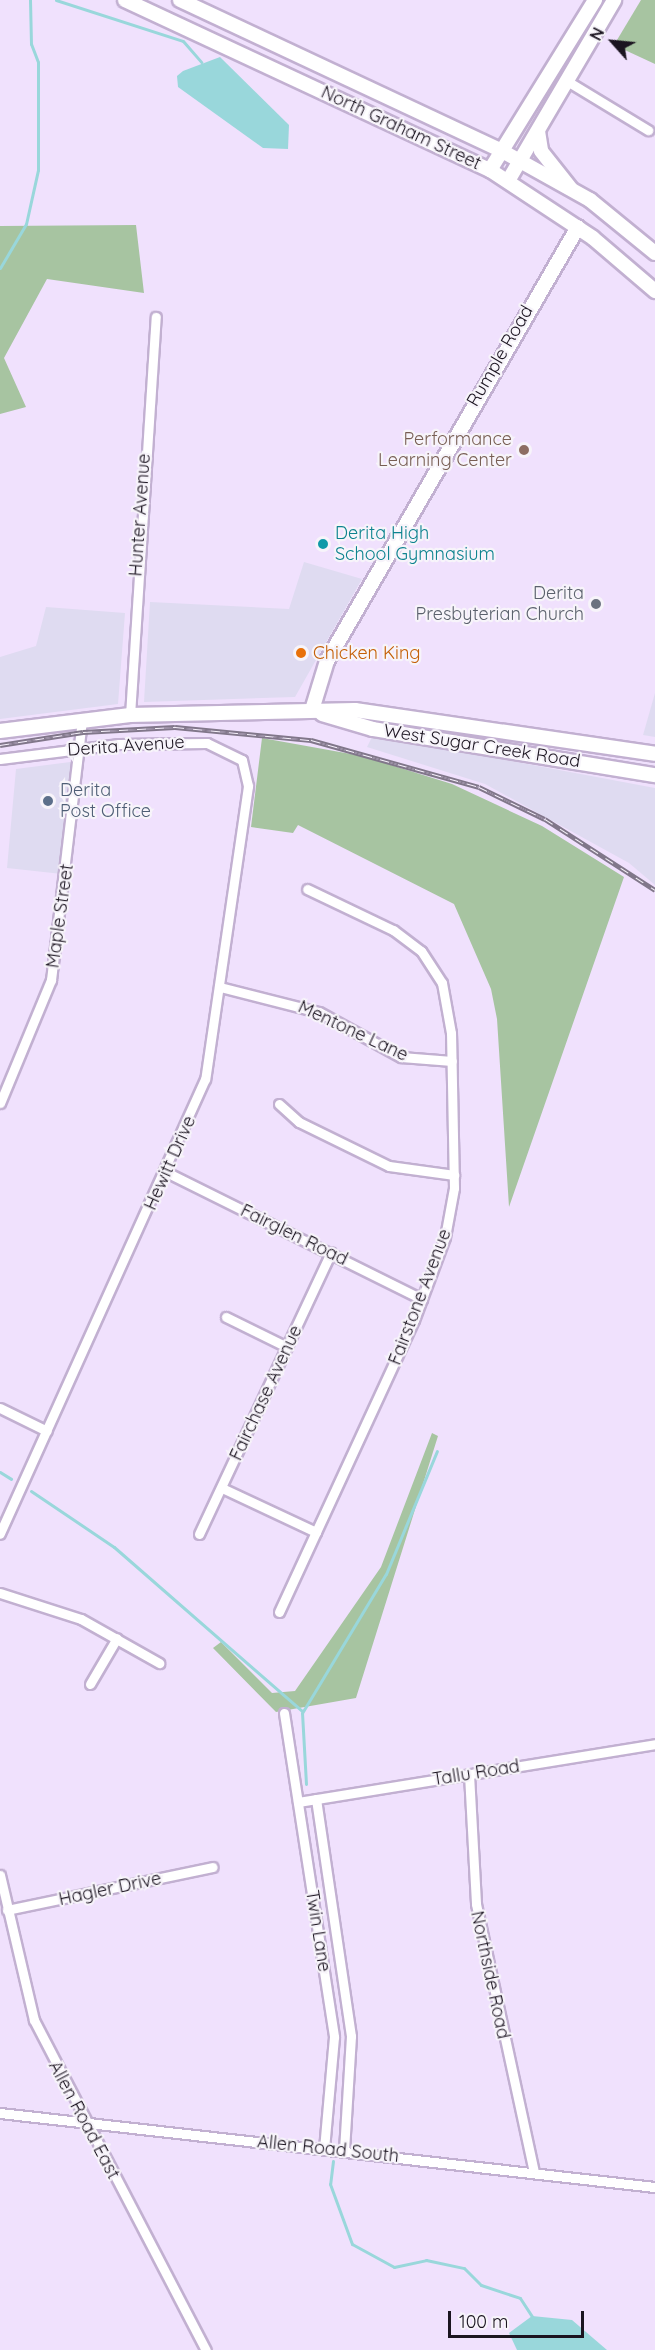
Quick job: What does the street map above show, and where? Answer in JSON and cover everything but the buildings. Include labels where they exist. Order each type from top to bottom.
[{"type":"main road","name":"North Graham Street","points":[[125,0],[490,171],[578,227],[655,291]]},
{"type":"main road","name":"North Graham Street","points":[[180,0],[502,151],[571,189],[655,253]]},
{"type":"main road","points":[[490,171],[595,0]]},
{"type":"main road","points":[[508,181],[614,0]]},
{"type":"main road","points":[[538,129],[540,151],[571,189]]},
{"type":"main road","name":"Rumple Road","points":[[312,710],[327,661],[578,227]]},
{"type":"main road","name":"West Sugar Creek Road","points":[[312,710],[373,729],[655,775]]},
{"type":"main road","name":"West Sugar Creek Road","points":[[0,732],[82,719],[130,715],[312,710],[379,711],[655,754]]},
{"type":"main road","points":[[496,748],[511,736],[557,739]]},
{"type":"street","points":[[567,81],[648,130]]},
{"type":"street","name":"Hunter Avenue","points":[[130,715],[156,317]]},
{"type":"street","name":"Maple Street","points":[[0,1103],[51,980],[82,747],[82,719]]},
{"type":"street","name":"Derita Avenue","points":[[0,759],[82,747],[207,743],[228,750],[246,766]]},
{"type":"street","name":"Hewitt Drive","points":[[0,1534],[166,1172],[205,1079],[247,797],[246,766]]},
{"type":"street","name":"Fairstone Avenue","points":[[279,1612],[422,1299],[449,1221],[454,1175],[452,1061],[446,996],[421,951],[378,921],[307,890]]},
{"type":"street","name":"Mentone Lane","points":[[220,987],[319,1012],[400,1057],[452,1061]]},
{"type":"street","points":[[279,1104],[299,1122],[389,1166],[454,1175]]},
{"type":"street","name":"Fairglen Road","points":[[166,1172],[422,1299]]},
{"type":"street","name":"Fairchase Avenue","points":[[199,1534],[331,1252]]},
{"type":"street","points":[[226,1317],[287,1347]]},
{"type":"street","points":[[0,1408],[47,1431]]},
{"type":"street","points":[[222,1488],[316,1532]]},
{"type":"street","points":[[0,1593],[81,1619],[159,1664]]},
{"type":"street","points":[[90,1684],[117,1638]]},
{"type":"street","name":"Twin Lane","points":[[284,1713],[333,2037],[324,2149]]},
{"type":"street","name":"Tallu Road","points":[[298,1802],[655,1744]]},
{"type":"street","name":"Northside Road","points":[[469,1774],[476,1904],[534,2172]]},
{"type":"street","name":"Twin Lane","points":[[316,1799],[351,2036],[344,2151]]},
{"type":"street","name":"Hagler Drive","points":[[7,1910],[213,1867]]},
{"type":"street","name":"Allen Road East","points":[[0,1875],[34,2020],[85,2122],[206,2350]]},
{"type":"street","name":"Allen Road South","points":[[0,2113],[655,2187]]},
{"type":"shaded area","points":[[641,0],[655,0],[655,64],[614,45]]},
{"type":"shaded area","points":[[220,57],[289,125],[288,149],[263,148],[178,87],[177,76],[183,71]]},
{"type":"shaded area","points":[[136,225],[144,293],[47,279],[4,358],[26,407],[0,414],[0,226]]},
{"type":"shaded area","points":[[304,562],[362,579],[295,697],[144,702],[150,602],[289,609]]},
{"type":"shaded area","points":[[46,607],[125,613],[118,704],[0,719],[0,657],[36,646]]},
{"type":"shaded area","points":[[655,693],[655,737],[643,735]]},
{"type":"shaded area","points":[[373,735],[655,788],[655,885],[629,863],[485,784],[367,747]]},
{"type":"shaded area","points":[[262,738],[362,756],[452,784],[542,826],[624,877],[509,1207],[497,1019],[491,989],[454,904],[298,825],[293,833],[251,827]]},
{"type":"shaded area","points":[[78,761],[62,874],[7,868],[16,769]]},
{"type":"shaded area","points":[[432,1433],[438,1436],[356,1698],[276,1712],[213,1648],[221,1642],[272,1693],[295,1691],[381,1567]]},
{"type":"shaded area","points":[[532,2316],[572,2320],[607,2350],[517,2350],[509,2333]]},
{"type":"waterway","points":[[0,268],[26,224],[38,170],[38,62],[31,44],[30,0]]},
{"type":"waterway","points":[[56,0],[183,41],[201,62]]},
{"type":"waterway","points":[[306,1784],[302,1713],[386,1574],[437,1451]]},
{"type":"waterway","points":[[0,1472],[11,1479]]},
{"type":"waterway","points":[[31,1491],[114,1547],[302,1711]]},
{"type":"waterway","points":[[333,2161],[330,2184],[352,2244],[394,2267],[426,2260],[464,2268],[481,2285],[520,2298],[533,2318]]},
{"type":"railway","points":[[0,745],[83,732],[175,727],[311,740],[479,787],[545,819],[655,890]]},
{"type":"place","name":"Performance Learning Center","points":[[524,450]]},
{"type":"place","name":"Derita High School Gymnasium","points":[[323,544]]},
{"type":"place","name":"Derita Presbyterian Church","points":[[596,604]]},
{"type":"place","name":"Chicken King","points":[[301,653]]},
{"type":"place","name":"Derita Post Office","points":[[48,801]]}]
